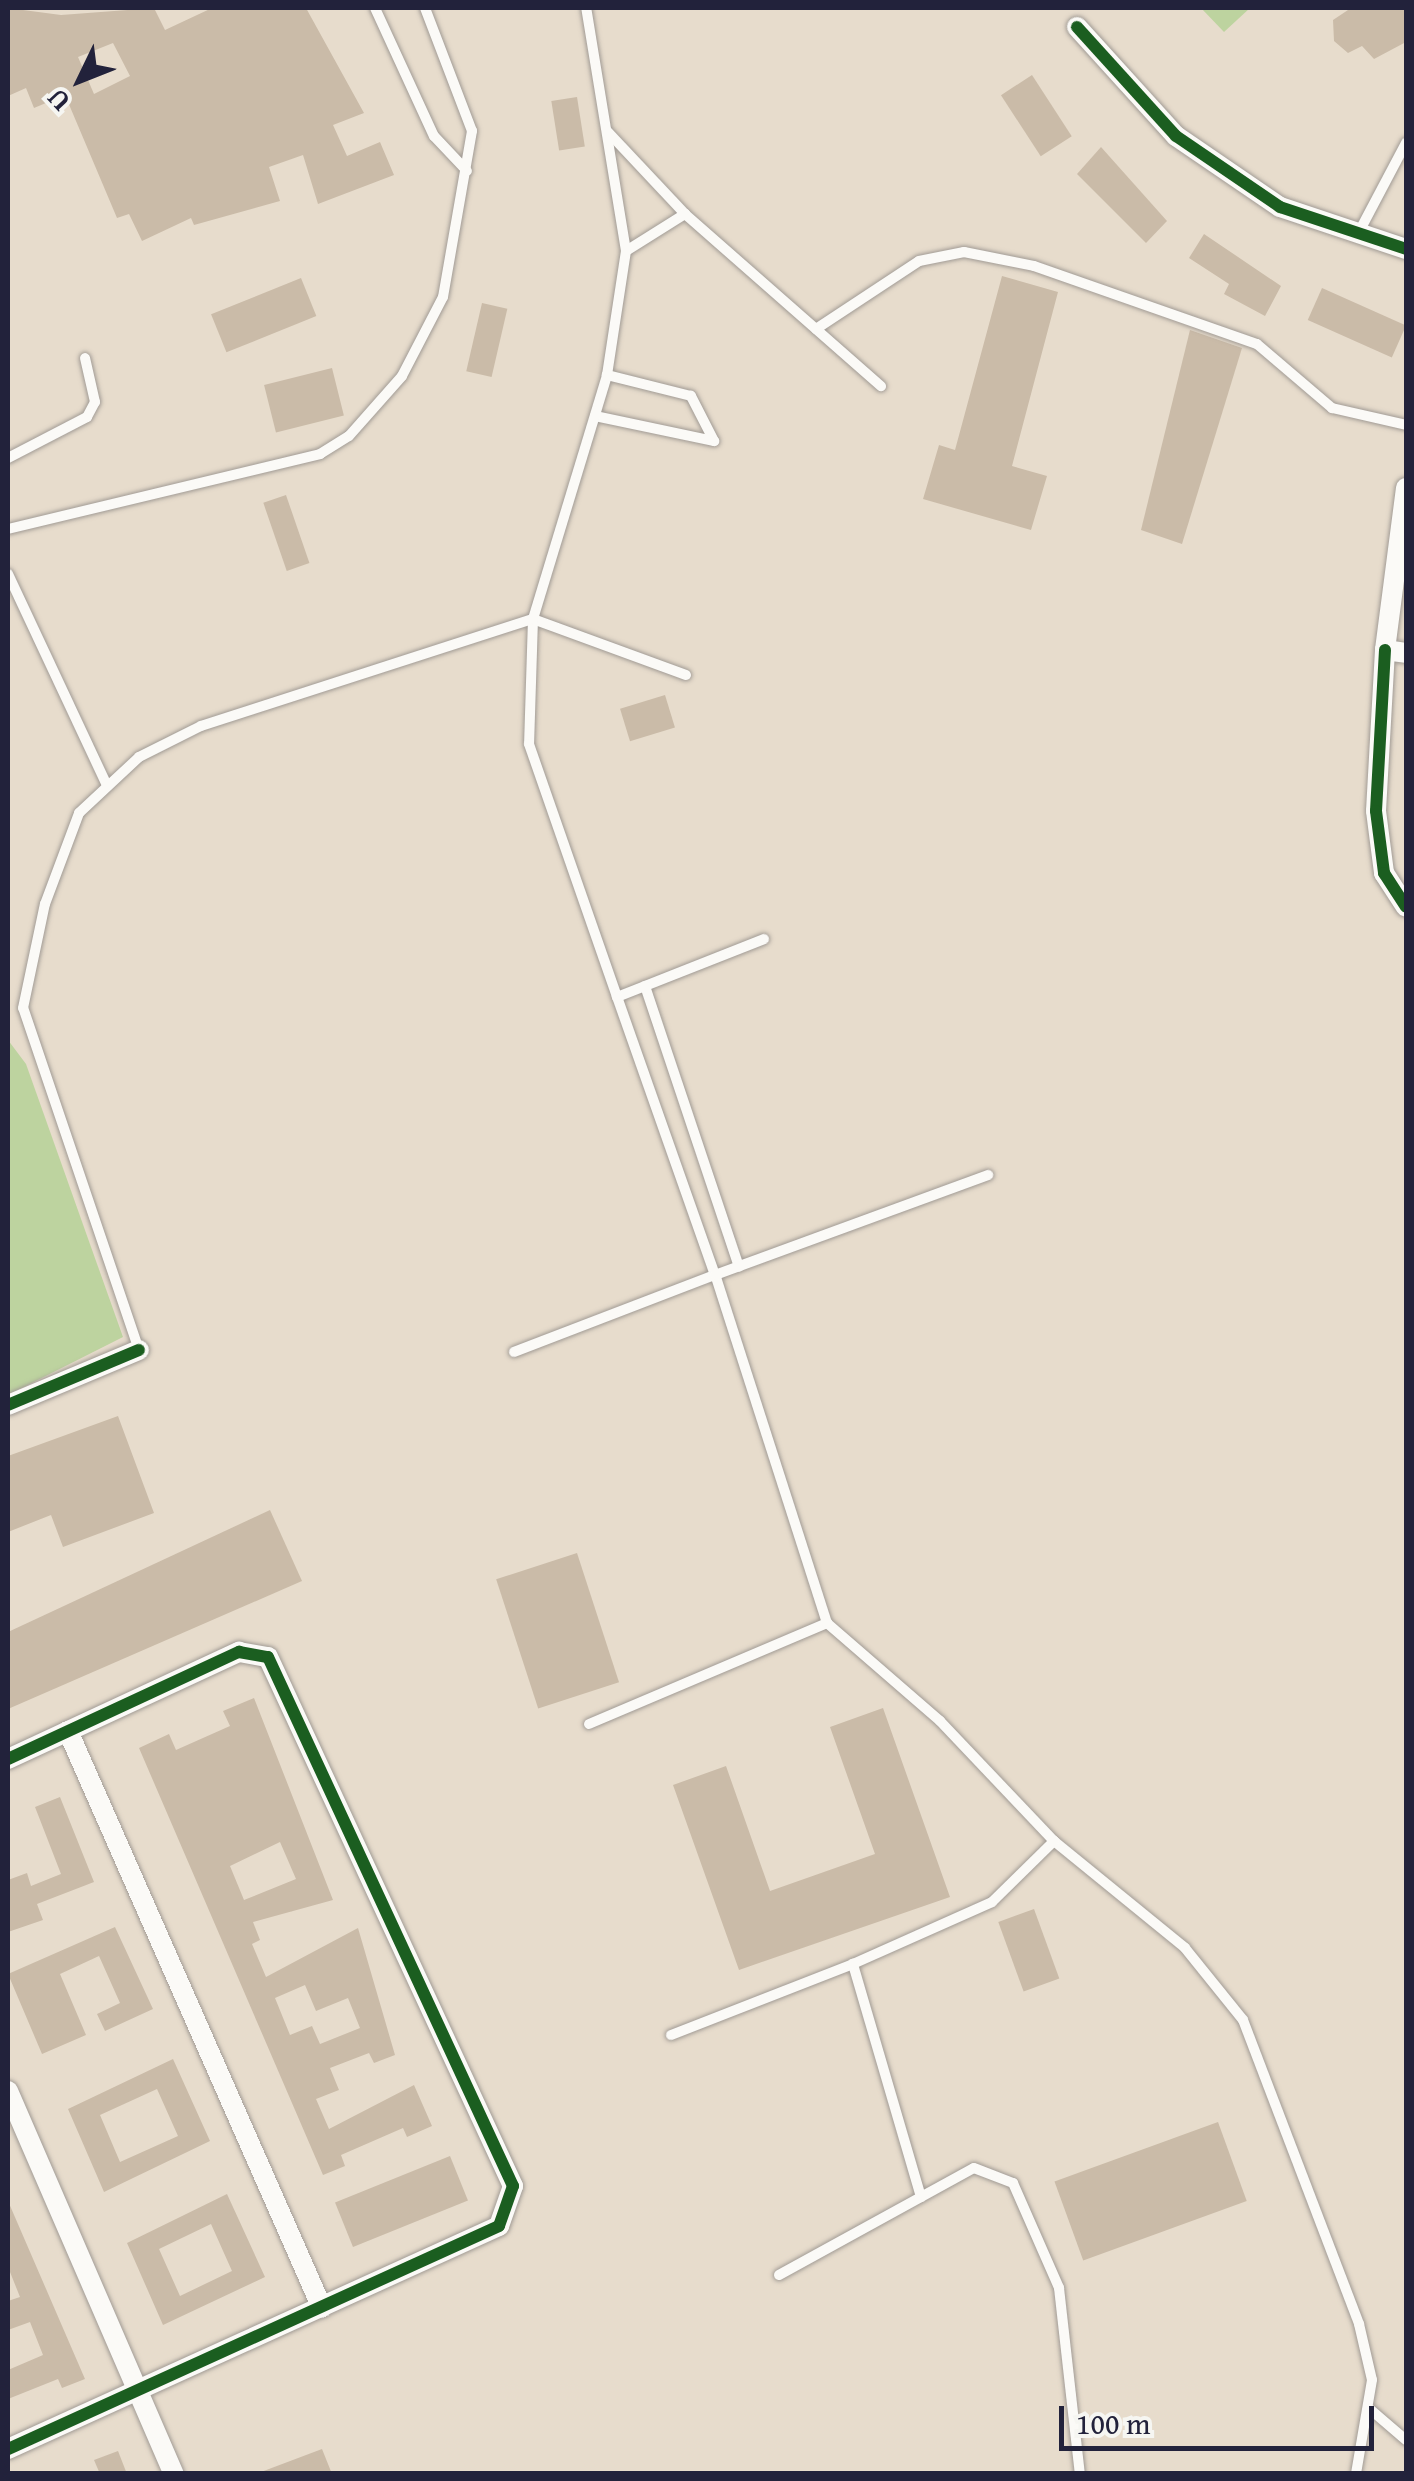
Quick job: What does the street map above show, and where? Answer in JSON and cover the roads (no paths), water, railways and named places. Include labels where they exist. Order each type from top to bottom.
[{"type":"street","points":[[1077,28],[1176,136],[1280,207],[1406,248]]},
{"type":"street","points":[[1406,488],[1384,650],[1376,811],[1384,872],[1406,907]]},
{"type":"street","points":[[1384,650],[1406,653]]},
{"type":"street","points":[[8,1405],[139,1350]]},
{"type":"street","points":[[8,1759],[239,1652],[268,1658],[513,2186],[499,2226],[8,2449]]},
{"type":"street","points":[[68,1731],[322,2308]]},
{"type":"street","points":[[8,2092],[174,2474]]},
{"type":"lane","points":[[375,8],[434,136],[467,171]]},
{"type":"lane","points":[[8,529],[320,454],[349,436],[426,336],[467,171],[471,112],[426,8]]},
{"type":"lane","points":[[586,8],[626,251],[607,375],[533,619],[529,744],[715,1276],[827,1623],[940,1721],[1054,1841],[1184,1948],[1243,2020],[1328,2230],[1372,2380],[1371,2410],[1356,2474]]},
{"type":"lane","points":[[606,130],[685,214],[882,386]]},
{"type":"lane","points":[[1359,233],[1406,143]]},
{"type":"lane","points":[[626,251],[685,214]]},
{"type":"lane","points":[[816,329],[919,261],[964,252],[1034,266],[1257,344],[1332,408],[1406,426]]},
{"type":"lane","points":[[8,458],[87,417],[94,402],[85,358]]},
{"type":"lane","points":[[595,416],[714,441],[691,396],[607,375]]},
{"type":"lane","points":[[8,574],[107,786]]},
{"type":"lane","points":[[139,1350],[23,1008],[57,871],[80,813],[139,756],[201,726],[533,619],[686,676]]},
{"type":"lane","points":[[616,997],[764,939]]},
{"type":"lane","points":[[645,986],[739,1267]]},
{"type":"lane","points":[[514,1352],[988,1175]]},
{"type":"lane","points":[[589,1724],[827,1623]]},
{"type":"lane","points":[[671,2036],[853,1964],[992,1902],[1054,1841]]},
{"type":"lane","points":[[853,1964],[922,2197]]},
{"type":"lane","points":[[780,2274],[974,2168],[1013,2183],[1042,2233],[1059,2288],[1080,2474]]},
{"type":"lane","points":[[1371,2410],[1406,2440]]}]
